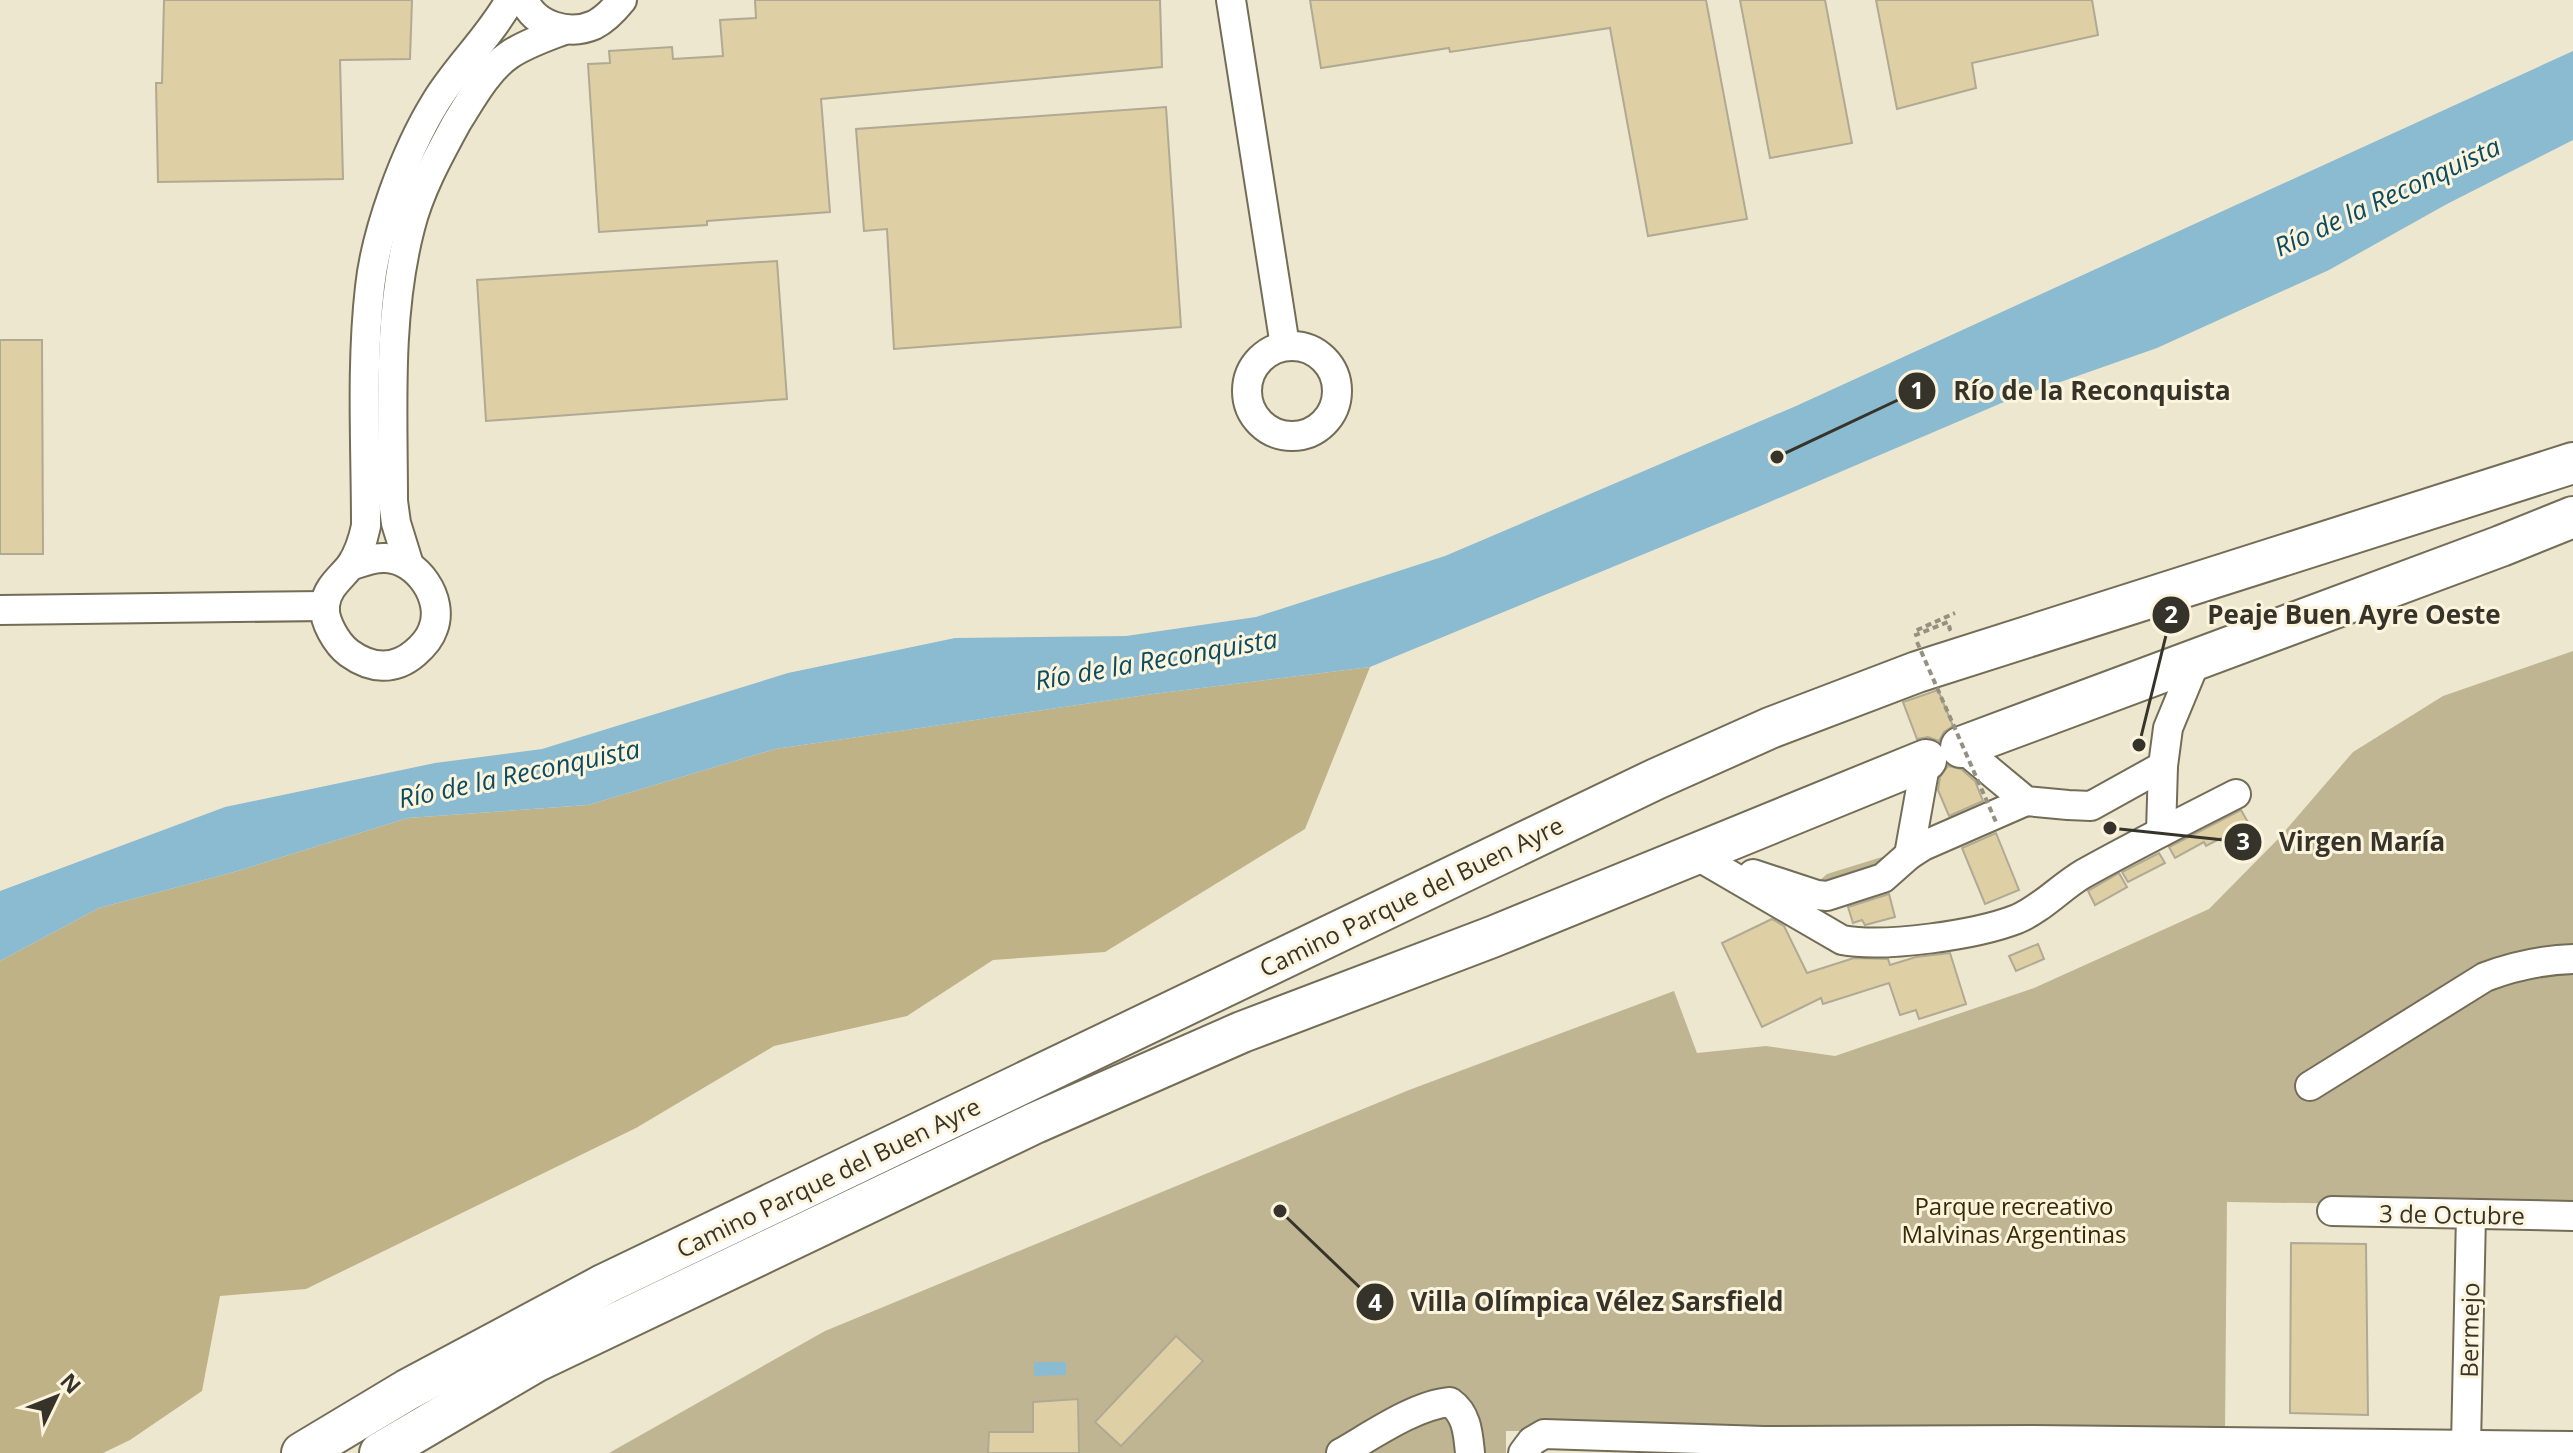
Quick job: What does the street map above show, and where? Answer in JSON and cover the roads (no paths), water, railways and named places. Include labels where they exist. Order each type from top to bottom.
[{"type":"highway","name":"Camino Parque del Buen Ayre","points":[[302,1453],[407,1390],[605,1284],[1656,779],[1770,728],[1931,667],[2573,463]]},
{"type":"highway","name":"Camino Parque del Buen Ayre","points":[[380,1453],[535,1362],[1035,1123],[1242,1032],[1492,937],[1944,754],[2573,517]]},
{"type":"street","points":[[350,566],[388,557],[409,565],[425,581],[436,605],[434,628],[422,646],[404,662],[383,667],[364,663],[345,650],[331,629],[325,606],[334,581],[350,566],[361,546],[366,526],[370,285],[385,220],[407,157],[434,104],[455,73],[497,24],[510,0]]},
{"type":"street","points":[[524,0],[528,8],[546,24],[564,30]]},
{"type":"street","points":[[409,565],[396,523],[393,501],[393,341],[399,280],[410,225],[444,146],[492,71],[507,56],[564,30],[591,26],[607,17],[622,0]]},
{"type":"street","points":[[1231,0],[1285,346]]},
{"type":"street","points":[[0,610],[325,606]]},
{"type":"street","points":[[2161,832],[2163,766],[2168,728],[2197,658]]},
{"type":"street","points":[[1909,855],[1944,754],[2026,801],[2091,806],[2163,766]]},
{"type":"street","points":[[1694,854],[1842,940],[1861,943],[1951,935],[2021,918],[2081,876],[2236,794]]},
{"type":"street","points":[[1694,854],[1827,896],[1883,878],[1923,846],[2026,801]]},
{"type":"street","points":[[2310,1086],[2485,977],[2511,967],[2573,959]]},
{"type":"street","name":"3 de Octubre","points":[[2332,1211],[2573,1216]]},
{"type":"street","name":"Bermejo","points":[[2471,1215],[2483,1448]]},
{"type":"street","points":[[1341,1453],[1416,1412],[1438,1403],[1450,1402],[1460,1409],[1470,1453]]},
{"type":"street","points":[[1528,1447],[1544,1434],[1764,1447],[2573,1446]]},
{"type":"water","name":"Río de la Reconquista","points":[[2573,51],[2573,140],[2447,204],[2329,270],[2157,348],[2004,402],[1370,667],[1153,694],[775,749],[588,805],[408,818],[234,872],[99,908],[0,961],[0,891],[225,807],[435,763],[542,749],[788,673],[955,638],[1126,636],[1256,617],[1445,556],[1796,406]]},
{"type":"water","points":[[1034,1362],[1066,1362],[1066,1375],[1034,1376]]},
{"type":"place","name":"Río de la Reconquista","points":[[1777,457]]},
{"type":"place","name":"Peaje Buen Ayre Oeste","points":[[2139,745]]},
{"type":"place","name":"Virgen María","points":[[2110,828]]},
{"type":"place","name":"Villa Olímpica Vélez Sarsfield","points":[[1280,1211]]},
{"type":"park label","name":"Parque recreativo Malvinas Argentinas","points":[[2014,1219]]}]
